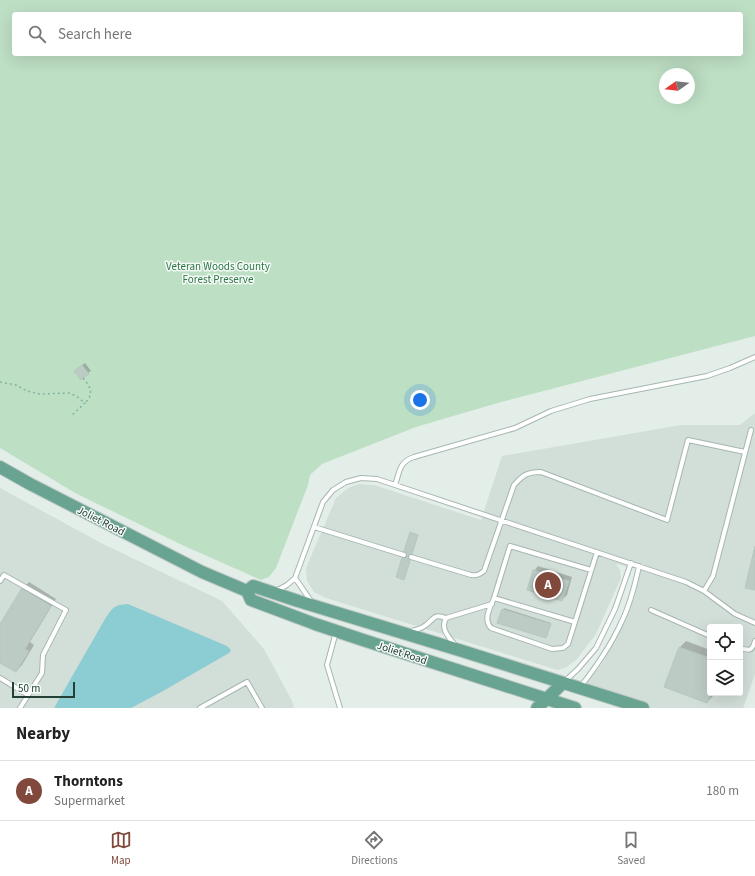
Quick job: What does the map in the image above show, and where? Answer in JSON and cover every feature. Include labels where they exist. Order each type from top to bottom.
[{"type":"main road","name":"Joliet Road","points":[[0,467],[195,569],[247,591],[252,600],[336,631],[567,707]]},
{"type":"main road","name":"Joliet Road","points":[[247,591],[253,586],[274,592],[314,606],[643,708]]},
{"type":"main road","points":[[537,708],[563,683]]},
{"type":"main road","points":[[567,707],[580,688]]},
{"type":"lane","points":[[395,485],[402,465],[407,460],[414,457],[515,428],[550,411],[590,399],[707,376],[755,357]]},
{"type":"lane","points":[[704,591],[713,576],[751,430]]},
{"type":"lane","points":[[411,557],[475,576],[480,574],[484,571],[514,485],[522,476],[531,472],[541,472],[667,520],[688,440],[745,452]]},
{"type":"lane","points":[[274,592],[295,578],[323,502],[333,490],[346,482],[361,478],[377,479],[686,582],[704,591],[735,614],[755,623]]},
{"type":"lane","points":[[314,527],[404,554]]},
{"type":"lane","points":[[592,570],[510,546],[487,619],[488,624],[491,628],[552,649],[563,648],[568,644],[592,570],[597,552]]},
{"type":"lane","points":[[563,683],[578,669],[596,648],[615,609],[631,563]]},
{"type":"lane","points":[[580,688],[592,672],[622,622],[634,589],[639,566]]},
{"type":"lane","points":[[0,581],[4,575],[66,610],[43,655],[42,673],[20,708]]},
{"type":"lane","points":[[295,578],[314,606]]},
{"type":"lane","points":[[494,598],[575,622]]},
{"type":"lane","points":[[405,633],[427,624],[436,616],[446,618],[492,604]]},
{"type":"lane","points":[[651,610],[707,635]]},
{"type":"lane","points":[[446,618],[443,622],[445,631],[459,650]]},
{"type":"lane","points":[[336,631],[327,665],[340,708]]},
{"type":"lane","points":[[743,649],[750,650],[755,641]]},
{"type":"lane","points":[[0,678],[28,695]]},
{"type":"lane","points":[[200,708],[247,682],[262,708]]},
{"type":"path","points":[[72,416],[91,396],[88,384],[83,378]]},
{"type":"path","points":[[0,382],[16,385],[27,391],[40,394],[70,393],[85,404]]},
{"type":"shaded area","points":[[755,413],[755,674],[743,708],[644,708],[584,686],[602,664],[623,623],[634,598],[640,570],[616,564],[620,570],[621,578],[596,634],[576,660],[565,668],[557,670],[326,598],[314,592],[307,581],[306,568],[336,498],[348,488],[359,484],[374,485],[481,520],[502,456],[681,425],[740,425]]},
{"type":"shaded area","points":[[0,488],[103,544],[222,601],[264,649],[292,701],[294,708],[0,708]]},
{"type":"green space","name":"Veteran Woods County Forest Preserve","points":[[0,0],[755,0],[755,336],[501,402],[416,427],[322,464],[310,475],[308,485],[276,568],[269,577],[261,580],[180,544],[77,494],[0,448]]},
{"type":"water","points":[[128,604],[227,646],[231,650],[229,653],[131,708],[54,708],[112,609],[120,605]]},
{"type":"building","points":[[82,365],[89,374],[81,380],[74,371]]},
{"type":"building","points":[[410,532],[418,535],[404,580],[396,577]]},
{"type":"building","points":[[755,546],[755,590],[745,588]]},
{"type":"building","points":[[533,570],[569,581],[562,601],[527,590]]},
{"type":"building","points":[[22,588],[51,606],[25,649],[29,651],[16,672],[0,663],[0,624]]},
{"type":"building","points":[[502,609],[551,624],[546,638],[497,623]]},
{"type":"building","points":[[679,647],[707,657],[707,696],[710,696],[707,703],[664,687]]},
{"type":"place","name":"Thorntons","points":[[548,585]]}]
